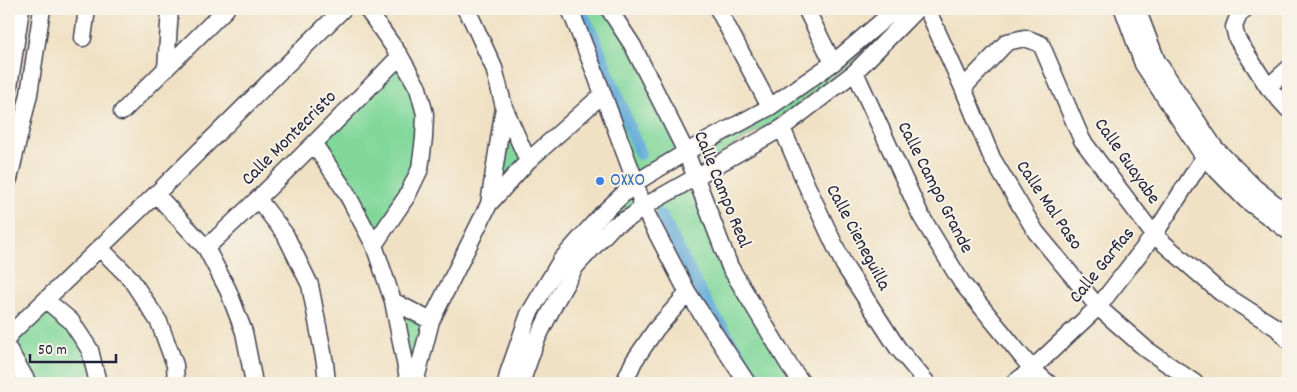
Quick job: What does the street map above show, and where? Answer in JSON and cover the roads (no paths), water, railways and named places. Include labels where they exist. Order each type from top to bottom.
[{"type":"street","points":[[9,87],[21,9]]},
{"type":"street","points":[[9,179],[29,94],[42,9]]},
{"type":"street","points":[[83,38],[87,9]]},
{"type":"street","points":[[166,69],[170,9]]},
{"type":"street","points":[[122,112],[226,9]]},
{"type":"street","points":[[9,337],[343,9]]},
{"type":"street","points":[[367,9],[400,56],[418,88],[425,114],[420,169],[408,196],[374,245]]},
{"type":"street","points":[[465,9],[494,68],[504,107],[528,161]]},
{"type":"street","points":[[570,9],[603,94],[643,207],[688,293],[747,383]]},
{"type":"street","name":"Calle Campo Real","points":[[609,9],[633,46],[686,152],[730,267],[789,365],[802,383]]},
{"type":"street","points":[[718,9],[770,106]]},
{"type":"street","points":[[806,9],[833,63]]},
{"type":"street","points":[[522,383],[536,341],[575,267],[613,226],[782,128],[855,72],[917,9]]},
{"type":"street","name":"Calle Mal Paso","points":[[927,9],[992,158],[1036,232],[1098,307],[1146,349],[1194,383]]},
{"type":"street","points":[[1123,9],[1143,64],[1204,157],[1246,200],[1288,231]]},
{"type":"street","points":[[1137,9],[1157,61],[1215,148],[1254,187],[1288,214]]},
{"type":"street","points":[[1245,9],[1239,14],[1234,27],[1237,39],[1268,87],[1288,109]]},
{"type":"street","points":[[506,383],[530,314],[561,260],[601,215],[635,183],[686,152],[770,106],[833,63],[894,10]]},
{"type":"street","name":"Calle Guayabe","points":[[963,88],[1007,42],[1025,38],[1041,44],[1082,140],[1154,235],[1220,292],[1277,328],[1288,340]]},
{"type":"street","name":"Calle Montecristo","points":[[206,248],[314,144],[400,56]]},
{"type":"street","points":[[1268,87],[1288,70]]},
{"type":"street","name":"Calle Campo Grande","points":[[855,72],[921,216],[962,283],[1032,369],[1048,383]]},
{"type":"street","points":[[415,383],[432,321],[489,204],[528,161],[603,94]]},
{"type":"street","points":[[489,204],[504,107]]},
{"type":"street","name":"Calle Cieneguilla","points":[[782,128],[844,265],[897,347],[927,383]]},
{"type":"street","points":[[314,144],[346,192],[374,245],[393,301],[409,383]]},
{"type":"street","name":"Calle Garfias","points":[[1014,383],[1032,369],[1098,307],[1154,235],[1204,157]]},
{"type":"street","points":[[156,194],[206,248],[228,290],[244,332],[254,383]]},
{"type":"street","points":[[258,199],[285,234],[310,285],[327,383]]},
{"type":"street","points":[[100,248],[130,278],[159,322],[175,365],[176,383]]},
{"type":"street","points":[[624,383],[634,361],[656,328],[688,293]]},
{"type":"street","points":[[46,300],[71,321],[90,350],[98,383]]},
{"type":"street","points":[[393,301],[432,321]]},
{"type":"street","points":[[9,350],[28,383]]},
{"type":"waterway","points":[[580,9],[594,37],[640,154]]},
{"type":"waterway","points":[[661,215],[708,305],[760,383]]},
{"type":"place","name":"OXXO","points":[[600,181]]}]
